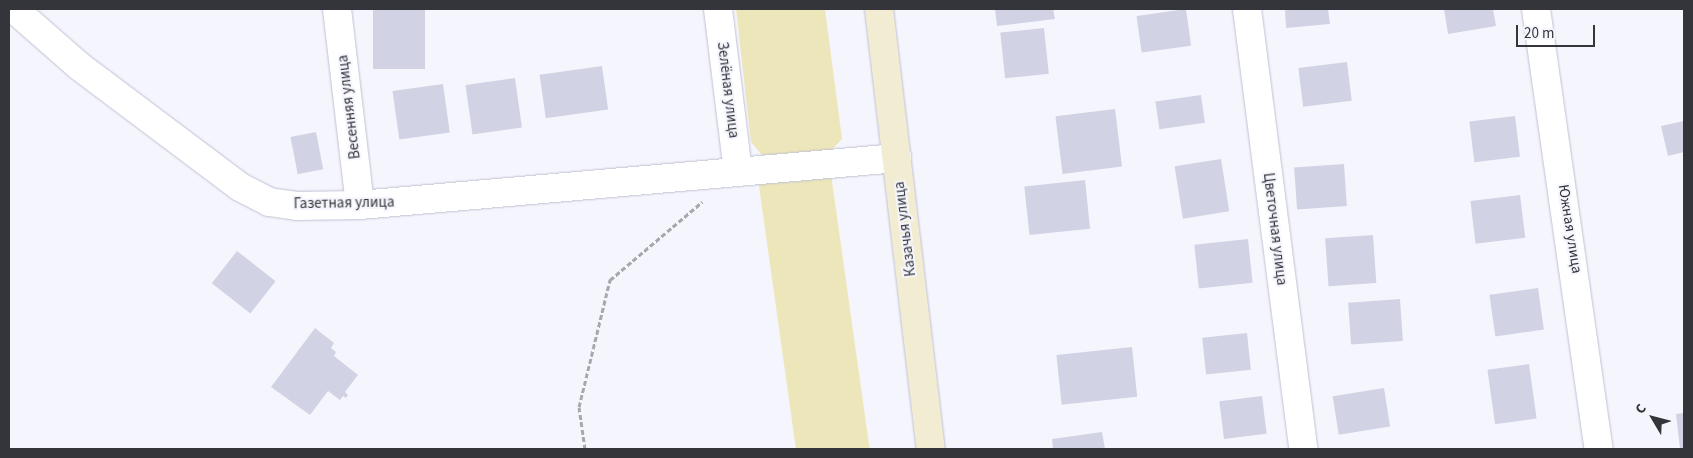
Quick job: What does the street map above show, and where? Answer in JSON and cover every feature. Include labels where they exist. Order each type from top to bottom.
[{"type":"main road","name":"Казачья улица","points":[[879,9],[931,449]]},
{"type":"street","name":"Газетная улица","points":[[14,9],[79,66],[240,187],[269,202],[297,206],[360,205],[897,158]]},
{"type":"street","name":"Весенняя улица","points":[[337,9],[360,205]]},
{"type":"street","name":"Зелёная улица","points":[[718,9],[738,172]]},
{"type":"street","name":"Цветочная улица","points":[[1247,9],[1302,449]]},
{"type":"street","name":"Южная улица","points":[[1536,9],[1599,449]]},
{"type":"path","points":[[585,449],[578,407],[610,280],[738,172]]},
{"type":"shaded area","points":[[736,9],[825,9],[842,139],[826,156],[762,155],[751,142]]},
{"type":"shaded area","points":[[831,174],[870,449],[796,449],[759,184]]},
{"type":"building","points":[[373,9],[425,9],[425,69],[373,69]]},
{"type":"building","points":[[995,9],[1053,9],[1055,19],[997,26]]},
{"type":"building","points":[[1186,9],[1191,46],[1142,53],[1136,16]]},
{"type":"building","points":[[1285,9],[1328,9],[1330,24],[1286,28]]},
{"type":"building","points":[[1444,9],[1493,9],[1496,26],[1448,34]]},
{"type":"building","points":[[1044,28],[1049,74],[1005,78],[1000,33]]},
{"type":"building","points":[[1347,62],[1352,101],[1303,107],[1298,68]]},
{"type":"building","points":[[602,66],[608,110],[546,118],[540,75]]},
{"type":"building","points":[[515,78],[522,128],[472,134],[465,85]]},
{"type":"building","points":[[443,84],[450,133],[399,140],[392,91]]},
{"type":"building","points":[[1201,95],[1205,123],[1159,129],[1155,101]]},
{"type":"building","points":[[1115,109],[1122,167],[1063,174],[1055,116]]},
{"type":"building","points":[[1515,116],[1520,157],[1474,162],[1469,122]]},
{"type":"building","points":[[1684,121],[1684,152],[1668,156],[1661,126]]},
{"type":"building","points":[[316,132],[323,169],[298,174],[290,137]]},
{"type":"building","points":[[1221,159],[1229,211],[1183,219],[1175,166]]},
{"type":"building","points":[[1344,164],[1347,206],[1297,209],[1294,167]]},
{"type":"building","points":[[1085,180],[1090,229],[1029,235],[1024,186]]},
{"type":"building","points":[[1520,195],[1525,238],[1476,244],[1470,201]]},
{"type":"building","points":[[1373,235],[1376,283],[1328,286],[1325,238]]},
{"type":"building","points":[[1248,239],[1253,283],[1199,288],[1194,245]]},
{"type":"building","points":[[237,251],[276,281],[250,313],[212,283]]},
{"type":"building","points":[[1538,288],[1544,330],[1495,336],[1489,295]]},
{"type":"building","points":[[1400,299],[1403,341],[1351,345],[1348,303]]},
{"type":"building","points":[[315,328],[334,343],[331,348],[336,352],[334,356],[358,375],[345,392],[348,395],[346,398],[343,396],[340,400],[328,391],[310,415],[271,387]]},
{"type":"building","points":[[1247,333],[1251,370],[1206,375],[1202,338]]},
{"type":"building","points":[[1132,347],[1137,397],[1062,405],[1056,355]]},
{"type":"building","points":[[1529,364],[1537,418],[1495,424],[1487,370]]},
{"type":"building","points":[[1384,388],[1390,427],[1339,435],[1333,396]]},
{"type":"building","points":[[1262,396],[1267,434],[1224,439],[1219,401]]},
{"type":"building","points":[[1684,413],[1684,449],[1680,449],[1676,414]]},
{"type":"building","points":[[1102,432],[1105,449],[1053,449],[1052,439]]}]
